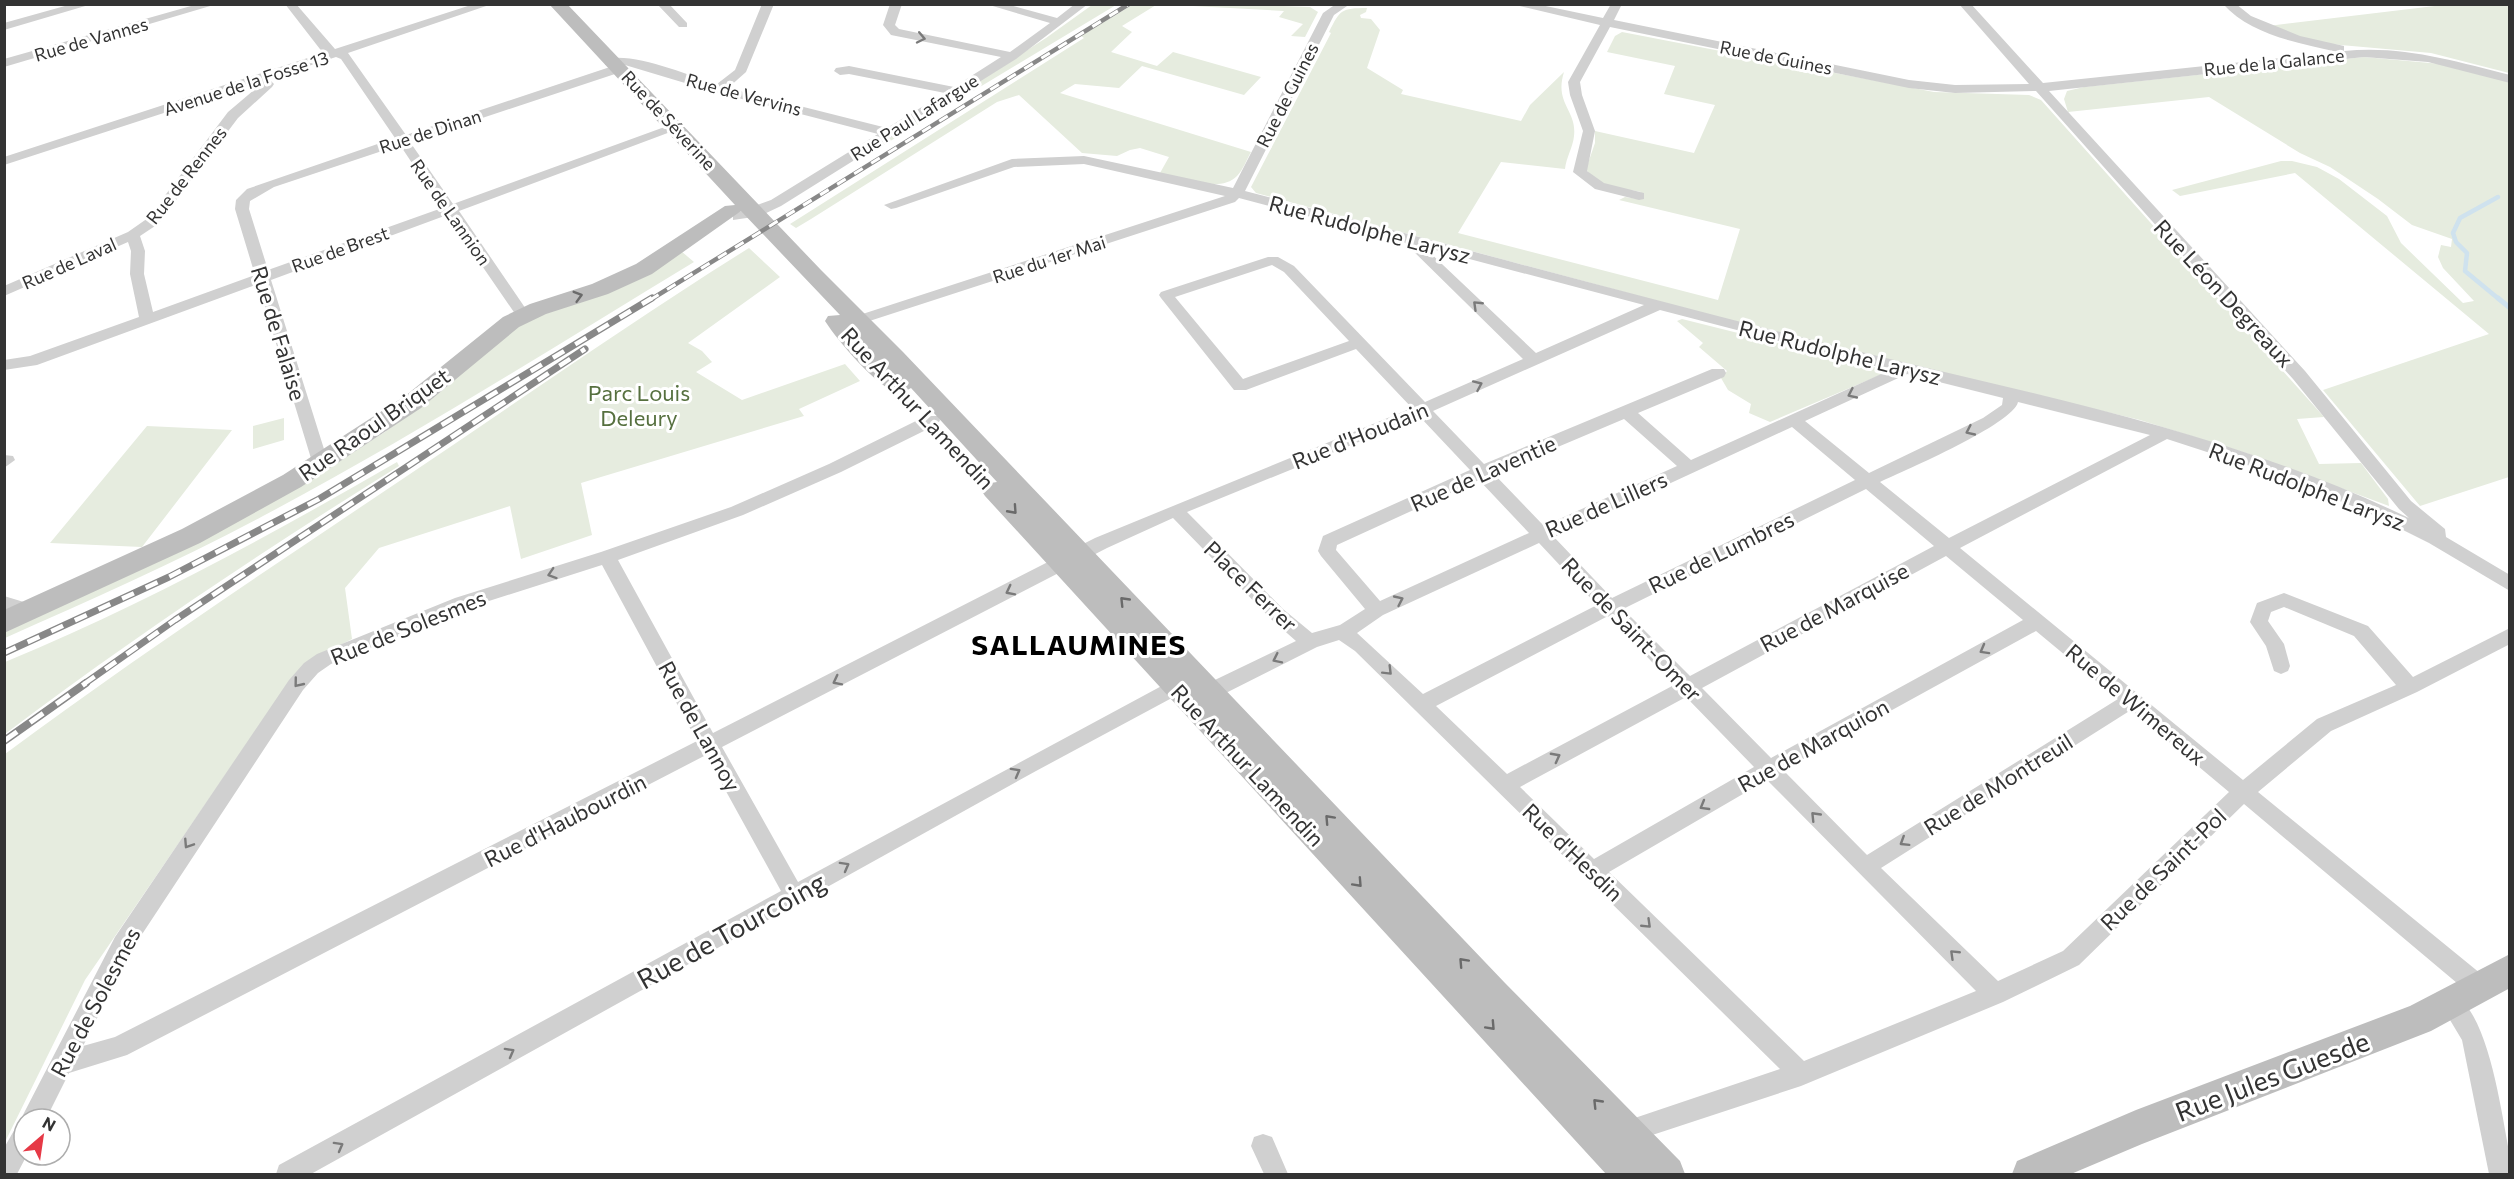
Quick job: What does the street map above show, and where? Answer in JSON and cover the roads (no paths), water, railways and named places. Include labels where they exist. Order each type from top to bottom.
[{"type":"main road","name":"Rue de Séverine","points":[[544,4],[609,66]]},
{"type":"main road","name":"Rue de Séverine","points":[[557,4],[742,216],[778,238]]},
{"type":"main road","name":"Rue Raoul Briquet","points":[[4,622],[191,536],[321,465],[414,402],[491,336],[523,315],[600,289],[636,273],[742,216]]},
{"type":"main road","name":"Rue Arthur Lamendin","points":[[742,216],[849,323],[1071,560],[1630,1174]]},
{"type":"main road","name":"Rue Arthur Lamendin","points":[[778,238],[932,420],[1071,560]]},
{"type":"main road","name":"Rue Arthur Lamendin","points":[[1192,693],[1667,1174]]},
{"type":"main road","name":"Rue Jules Guesde","points":[[2030,1174],[2136,1128],[2465,995],[2510,970]]},
{"type":"street","points":[[4,27],[87,4]]},
{"type":"street","name":"Rue de Vannes","points":[[4,63],[212,4]]},
{"type":"street","name":"Rue de Lannion","points":[[290,4],[328,51],[345,56],[401,141],[523,315]]},
{"type":"street","name":"Avenue de la Fosse 13","points":[[4,161],[487,4]]},
{"type":"street","points":[[662,4],[683,26]]},
{"type":"street","points":[[719,89],[740,72],[768,4]]},
{"type":"street","points":[[896,4],[889,25],[895,32],[1012,56]]},
{"type":"street","points":[[992,4],[1060,22]]},
{"type":"street","name":"Rue Paul Lafargue","points":[[742,216],[776,203],[890,133],[1012,56],[1083,4]]},
{"type":"street","name":"Rue de Guines","points":[[1236,193],[1329,13],[1345,4]]},
{"type":"street","name":"Rue de Guines","points":[[1516,4],[1935,88],[2037,87]]},
{"type":"street","points":[[1617,4],[1574,82],[1574,92],[1589,132],[1580,172],[1591,182],[1600,186],[1639,196]]},
{"type":"street","name":"Rue Léon Degreaux","points":[[1964,4],[2299,375],[2401,512],[2510,584]]},
{"type":"street","points":[[2228,4],[2293,60]]},
{"type":"street","points":[[2248,19],[2296,39],[2364,53]]},
{"type":"street","name":"Rue de la Galance","points":[[2037,87],[2364,53],[2428,58],[2510,79]]},
{"type":"street","name":"Rue de Vervins","points":[[609,66],[626,61],[719,89],[890,133]]},
{"type":"street","name":"Rue de Dinan","points":[[243,200],[252,192],[269,184],[401,141],[609,66]]},
{"type":"street","points":[[840,71],[849,70],[956,91]]},
{"type":"street","name":"Rue de Rennes","points":[[147,320],[137,274],[138,251],[133,235],[153,221],[233,115],[268,84],[261,78]]},
{"type":"street","name":"Rue de Brest","points":[[4,365],[32,361],[668,130]]},
{"type":"street","name":"Rue Rudolphe Larysz","points":[[891,204],[1012,164],[1084,160],[1236,193],[1657,305],[2166,433],[2401,512],[2435,538]]},
{"type":"street","name":"Rue du 1er Mai","points":[[849,323],[1222,203],[1236,193]]},
{"type":"street","name":"Rue de Falaise","points":[[243,200],[242,209],[261,278],[321,465]]},
{"type":"street","name":"Rue de Laval","points":[[4,292],[133,235]]},
{"type":"street","points":[[1408,240],[1534,360]]},
{"type":"street","name":"Rue de Saint-Omer","points":[[1358,343],[1240,386],[1166,295],[1274,260],[1289,268],[1610,607],[1864,867],[1995,994]]},
{"type":"street","name":"Rue d'Houdain","points":[[1071,560],[1175,510],[1424,409],[1657,305]]},
{"type":"street","name":"Rue de Lillers","points":[[1310,642],[1335,632],[1343,633],[1377,610],[1905,369]]},
{"type":"street","name":"Rue de Laventie","points":[[1377,610],[1327,550],[1329,541],[1482,472],[1718,373]]},
{"type":"street","name":"Rue de Lumbres","points":[[1421,704],[1610,607],[1989,422],[2008,408],[2012,395]]},
{"type":"street","points":[[1626,411],[1688,467]]},
{"type":"street","name":"Rue de Solesmes","points":[[39,1107],[123,944],[296,685],[311,668],[324,659],[461,603],[608,557],[737,511],[834,468],[932,420]]},
{"type":"street","name":"Rue de Wimereux","points":[[1795,421],[1945,548],[2243,792],[2465,995],[2501,1174]]},
{"type":"street","name":"Rue de Marquise","points":[[1505,785],[1945,548],[2166,433]]},
{"type":"street","name":"Place Ferrer","points":[[1175,510],[1277,614],[1310,642],[1192,693]]},
{"type":"street","name":"Rue Léon Degreaux","points":[[2435,538],[2453,548]]},
{"type":"street","name":"Rue de Lannoy","points":[[608,557],[794,895]]},
{"type":"street","name":"Rue d'Haubourdin","points":[[63,1063],[118,1047],[711,746],[1071,560]]},
{"type":"street","points":[[2281,666],[2275,644],[2259,622],[2263,608],[2284,600],[2361,631],[2410,687]]},
{"type":"street","points":[[4,603],[31,611]]},
{"type":"street","name":"Rue de Marquion","points":[[1592,871],[1768,769],[2036,622]]},
{"type":"street","name":"Rue d'Hesdin","points":[[1343,633],[1362,646],[1801,1074]]},
{"type":"street","name":"Rue de Saint-Pol","points":[[1625,1132],[1801,1074],[1995,994],[2071,957],[2243,792],[2324,725],[2410,687],[2510,635]]},
{"type":"street","name":"Rue de Tourcoing","points":[[288,1174],[1077,739],[1192,693]]},
{"type":"street","name":"Rue de Montreuil","points":[[1864,867],[2132,700]]},
{"type":"street","points":[[1263,1146],[1276,1174]]},
{"type":"street","points":[[4,1174],[12,1158]]},
{"type":"waterway","points":[[2498,197],[2460,218],[2453,233],[2456,242],[2467,253],[2465,271],[2500,300]]},
{"type":"waterway","points":[[2498,298],[2510,308]]},
{"type":"railway","points":[[650,300],[1129,4]]},
{"type":"railway","points":[[4,653],[169,577],[319,499],[652,298]]},
{"type":"railway","points":[[84,684],[175,620],[585,349]]},
{"type":"railway","points":[[4,741],[86,683]]},
{"type":"district","name":"SALLAUMINES","points":[[1079,644]]},
{"type":"park label","name":"Parc Louis Deleury","points":[[639,404]]}]
